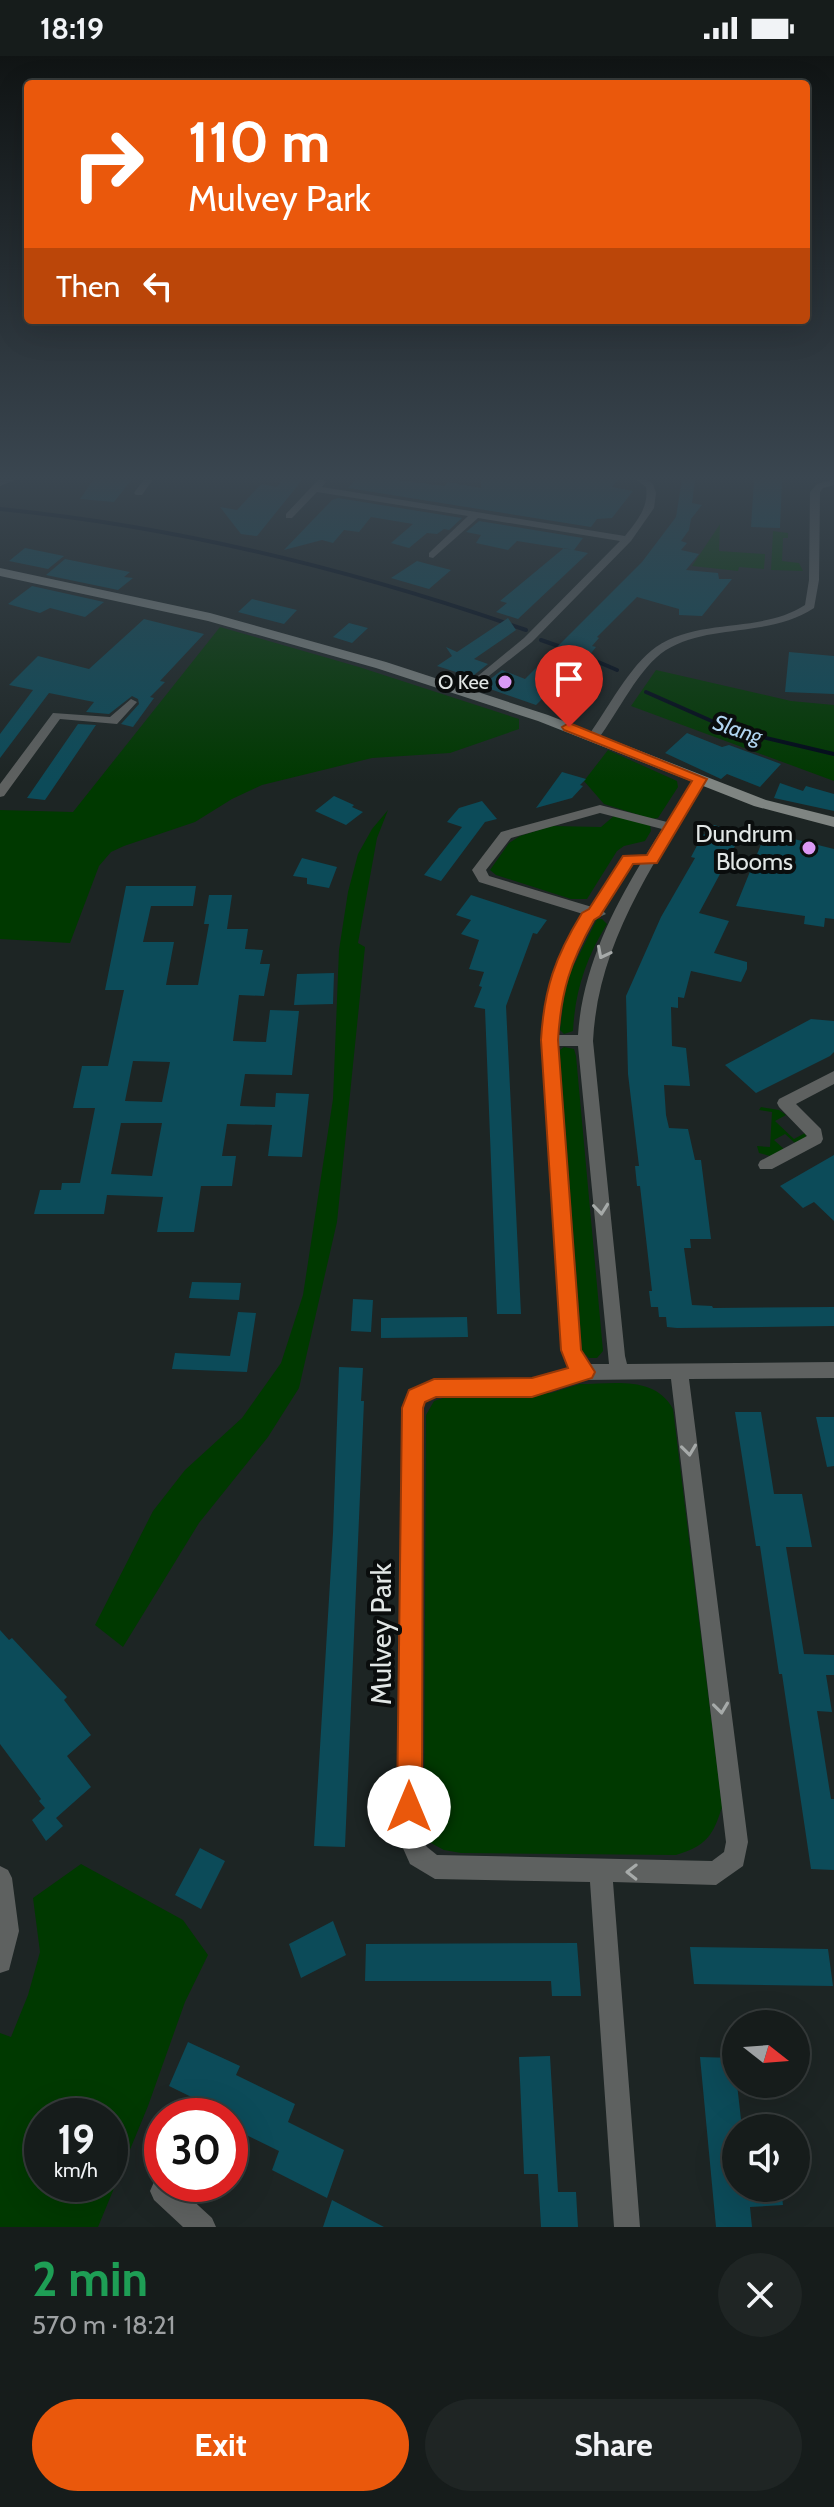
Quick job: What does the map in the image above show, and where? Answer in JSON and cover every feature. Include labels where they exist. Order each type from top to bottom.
[{"type":"main road","points":[[39,580],[210,617],[466,691],[594,736],[769,806],[834,822]]},
{"type":"street","points":[[466,691],[528,640],[587,580]]},
{"type":"street","points":[[594,736],[660,649],[689,638],[798,615],[812,603],[813,580]]},
{"type":"street","points":[[0,793],[57,715],[113,721],[131,702]]},
{"type":"street","points":[[620,1371],[585,1041],[585,1015],[591,980],[618,919],[700,779]]},
{"type":"street","points":[[618,919],[484,879],[479,874],[506,835],[600,809],[671,827]]},
{"type":"street","points":[[584,1372],[578,1367],[571,1350],[550,1040],[552,1000],[560,968],[577,932],[595,913],[628,859],[652,859]]},
{"type":"street","points":[[550,1040],[585,1041]]},
{"type":"street","points":[[766,1165],[815,1139],[815,1133],[785,1103],[834,1077]]},
{"type":"street","points":[[679,1373],[713,1369],[834,1370]]},
{"type":"street","name":"Mulvey Park","points":[[620,1371],[679,1373],[737,1842],[735,1858],[716,1873],[435,1867],[414,1852],[409,1837],[413,1408],[417,1396],[442,1387],[532,1387],[584,1372],[620,1371]]},
{"type":"street","points":[[601,1872],[627,2227]]},
{"type":"street","points":[[0,1878],[7,1931],[0,1961]]},
{"type":"street","points":[[175,2202],[203,2227]]},
{"type":"green space","points":[[220,627],[359,667],[519,719],[519,729],[450,753],[372,758],[262,785],[195,822],[111,852],[99,866],[70,943],[0,939],[0,810],[73,812]]},
{"type":"green space","points":[[656,670],[791,701],[834,705],[834,781],[631,706]]},
{"type":"green space","points":[[608,750],[677,781],[678,787],[658,818],[652,819],[604,804],[584,781]]},
{"type":"green space","points":[[388,810],[377,838],[358,943],[365,947],[337,1222],[299,1388],[268,1437],[199,1523],[123,1647],[95,1625],[153,1511],[185,1470],[242,1418],[281,1363],[303,1295],[333,1099],[339,950],[348,892],[358,854],[372,829]]},
{"type":"green space","points":[[615,815],[650,825],[651,831],[645,841],[617,851],[587,899],[571,899],[496,875],[490,870],[509,843],[520,836],[552,826],[601,827]]},
{"type":"green space","points":[[597,919],[607,924],[583,975],[573,1031],[564,1034],[560,1030],[566,981]]},
{"type":"green space","points":[[564,1047],[574,1049],[576,1056],[603,1351],[597,1358],[589,1358],[582,1351],[560,1057],[560,1050]]},
{"type":"green space","points":[[761,1107],[779,1110],[786,1115],[775,1121],[794,1139],[805,1133],[806,1137],[795,1143],[785,1134],[774,1140],[784,1149],[770,1156],[759,1153],[757,1146],[770,1147],[772,1112],[759,1110]]},
{"type":"green space","points":[[580,1384],[644,1386],[665,1398],[673,1409],[722,1807],[707,1838],[695,1848],[676,1855],[461,1853],[444,1850],[431,1843],[424,1820],[426,1415],[434,1401],[464,1391],[551,1393]]},
{"type":"green space","points":[[81,1864],[183,1920],[208,1955],[185,2002],[151,2098],[144,2098],[144,2116],[128,2154],[128,2098],[24,2098],[24,2202],[108,2202],[98,2227],[0,2227],[0,2033],[11,2037],[28,1995],[40,1952],[33,1898]]},
{"type":"building","points":[[72,580],[130,580],[118,590]]},
{"type":"building","points":[[399,580],[439,580],[429,589]]},
{"type":"building","points":[[525,580],[559,580],[518,619],[496,612],[507,603],[500,601]]},
{"type":"building","points":[[624,580],[731,580],[702,616],[679,615],[679,609],[637,597],[597,637],[592,646],[596,647],[585,661],[595,664],[557,704],[542,699],[536,705],[484,684],[502,670],[525,679]]},
{"type":"building","points":[[32,586],[104,602],[85,617],[50,608],[40,613],[8,604]]},
{"type":"building","points":[[252,599],[297,610],[284,624],[238,612]]},
{"type":"building","points":[[508,618],[516,630],[474,659],[488,664],[474,675],[469,671],[459,673],[437,666],[452,656],[446,647],[457,652]]},
{"type":"building","points":[[144,619],[204,634],[160,681],[165,682],[150,697],[154,698],[133,727],[121,724],[139,704],[138,699],[132,696],[109,714],[86,712],[94,702],[49,693],[0,758],[0,734],[33,690],[9,685],[38,656],[89,669]]},
{"type":"building","points":[[349,623],[368,628],[352,643],[333,637]]},
{"type":"building","points":[[789,652],[834,656],[834,694],[785,692]]},
{"type":"building","points":[[78,724],[96,725],[45,800],[27,798]]},
{"type":"building","points":[[687,733],[781,764],[760,787],[727,774],[721,779],[665,753]]},
{"type":"building","points":[[562,772],[586,779],[580,785],[583,786],[572,798],[536,808]]},
{"type":"building","points":[[780,783],[803,791],[806,786],[834,794],[834,811],[774,798]]},
{"type":"building","points":[[334,796],[363,812],[346,825],[315,811]]},
{"type":"building","points":[[482,801],[497,819],[485,822],[441,881],[424,875],[462,827],[447,822],[459,808]]},
{"type":"building","points":[[714,825],[742,833],[699,913],[729,921],[714,953],[747,962],[747,969],[741,982],[691,971],[684,998],[678,997],[678,1008],[671,1007],[672,1046],[686,1048],[690,1086],[664,1085],[666,1115],[669,1128],[688,1129],[695,1160],[701,1160],[711,1239],[690,1239],[691,1248],[684,1248],[692,1305],[713,1308],[834,1307],[834,1326],[667,1327],[666,1317],[659,1317],[658,1307],[651,1307],[649,1291],[652,1291],[635,1166],[639,1166],[628,1074],[626,996],[661,917],[695,858],[691,857],[703,834],[708,835]]},
{"type":"building","points":[[766,832],[834,849],[834,919],[825,918],[824,927],[804,924],[805,916],[736,906]]},
{"type":"building","points":[[302,858],[337,867],[329,888],[307,884],[307,878],[293,876]]},
{"type":"building","points":[[126,886],[196,886],[193,906],[151,906],[143,942],[174,942],[166,985],[198,985],[209,924],[204,924],[209,895],[232,895],[227,929],[248,929],[245,949],[263,950],[260,964],[270,964],[264,996],[239,995],[233,1041],[266,1042],[270,1010],[299,1011],[292,1075],[245,1074],[240,1106],[275,1107],[276,1093],[309,1094],[302,1157],[268,1156],[272,1125],[227,1124],[222,1156],[236,1156],[232,1186],[201,1186],[194,1232],[157,1232],[163,1197],[107,1195],[104,1214],[34,1214],[40,1190],[61,1190],[62,1183],[80,1183],[95,1108],[73,1108],[82,1066],[108,1066],[124,990],[105,990]],"holes":[[[133,1061],[170,1062],[162,1102],[125,1101]],[[121,1123],[162,1123],[152,1176],[111,1174]]]},
{"type":"building","points":[[471,895],[547,920],[537,934],[533,933],[506,1006],[521,1314],[497,1314],[485,1009],[474,1007],[484,972],[469,969],[479,940],[461,934],[471,920],[456,915]]},
{"type":"building","points":[[334,973],[333,1004],[294,1005],[297,974]]},
{"type":"building","points":[[811,1019],[834,1021],[834,1052],[830,1056],[756,1093],[725,1065]]},
{"type":"building","points":[[834,1155],[834,1221],[814,1202],[803,1208],[780,1186]]},
{"type":"building","points":[[192,1282],[241,1283],[239,1300],[189,1298]]},
{"type":"building","points":[[353,1299],[373,1300],[371,1332],[351,1331]]},
{"type":"building","points":[[238,1312],[256,1313],[247,1372],[172,1369],[175,1353],[230,1356]]},
{"type":"building","points":[[467,1317],[468,1337],[381,1338],[381,1318]]},
{"type":"building","points":[[339,1367],[363,1368],[361,1401],[364,1401],[345,1847],[314,1846],[333,1533]]},
{"type":"building","points":[[735,1412],[761,1412],[774,1494],[802,1494],[812,1547],[786,1547],[804,1654],[834,1655],[834,1675],[826,1675],[832,1712],[817,1711],[831,1799],[834,1799],[834,1870],[811,1869],[782,1674],[779,1674],[760,1546],[756,1546]]},
{"type":"building","points":[[816,1417],[834,1417],[834,1466],[827,1467]]},
{"type":"building","points":[[0,1630],[9,1640],[12,1638],[67,1697],[64,1700],[91,1735],[67,1756],[91,1787],[56,1818],[63,1826],[46,1841],[32,1820],[45,1808],[39,1801],[41,1799],[0,1744]]},
{"type":"building","points":[[200,1848],[225,1861],[201,1909],[175,1895]]},
{"type":"building","points":[[333,1921],[346,1955],[301,1978],[289,1944]]},
{"type":"building","points":[[577,1943],[581,1996],[552,1996],[551,1981],[365,1981],[366,1944]]},
{"type":"building","points":[[690,1947],[828,1949],[833,1986],[694,1984]]},
{"type":"building","points":[[188,2042],[240,2066],[236,2075],[295,2104],[288,2122],[344,2150],[327,2198],[272,2170],[279,2151],[248,2136],[248,2098],[193,2098],[169,2086]]},
{"type":"building","points":[[550,2056],[558,2192],[576,2192],[578,2227],[541,2227],[538,2174],[524,2174],[519,2057]]},
{"type":"building","points":[[700,2057],[722,2058],[722,2098],[739,2098],[740,2114],[722,2114],[722,2202],[783,2202],[783,2205],[750,2207],[752,2227],[716,2227]]},
{"type":"building","points":[[332,2200],[384,2227],[323,2227]]},
{"type":"waterway","points":[[369,580],[526,630]]},
{"type":"waterway","name":"Slang","points":[[541,640],[564,648]]},
{"type":"waterway","name":"Slang","points":[[582,655],[617,670]]},
{"type":"waterway","name":"Slang","points":[[646,692],[732,730],[834,754]]},
{"type":"place","name":"O Kee","points":[[505,682]]},
{"type":"place","name":"Dundrum Blooms","points":[[809,848]]},
{"type":"route","points":[[409,1807],[413,1408],[417,1396],[434,1388],[532,1387],[584,1372],[573,1359],[571,1350],[549,1022],[552,1000],[563,961],[588,917],[595,913],[628,859],[652,859],[700,779],[569,727]]}]
